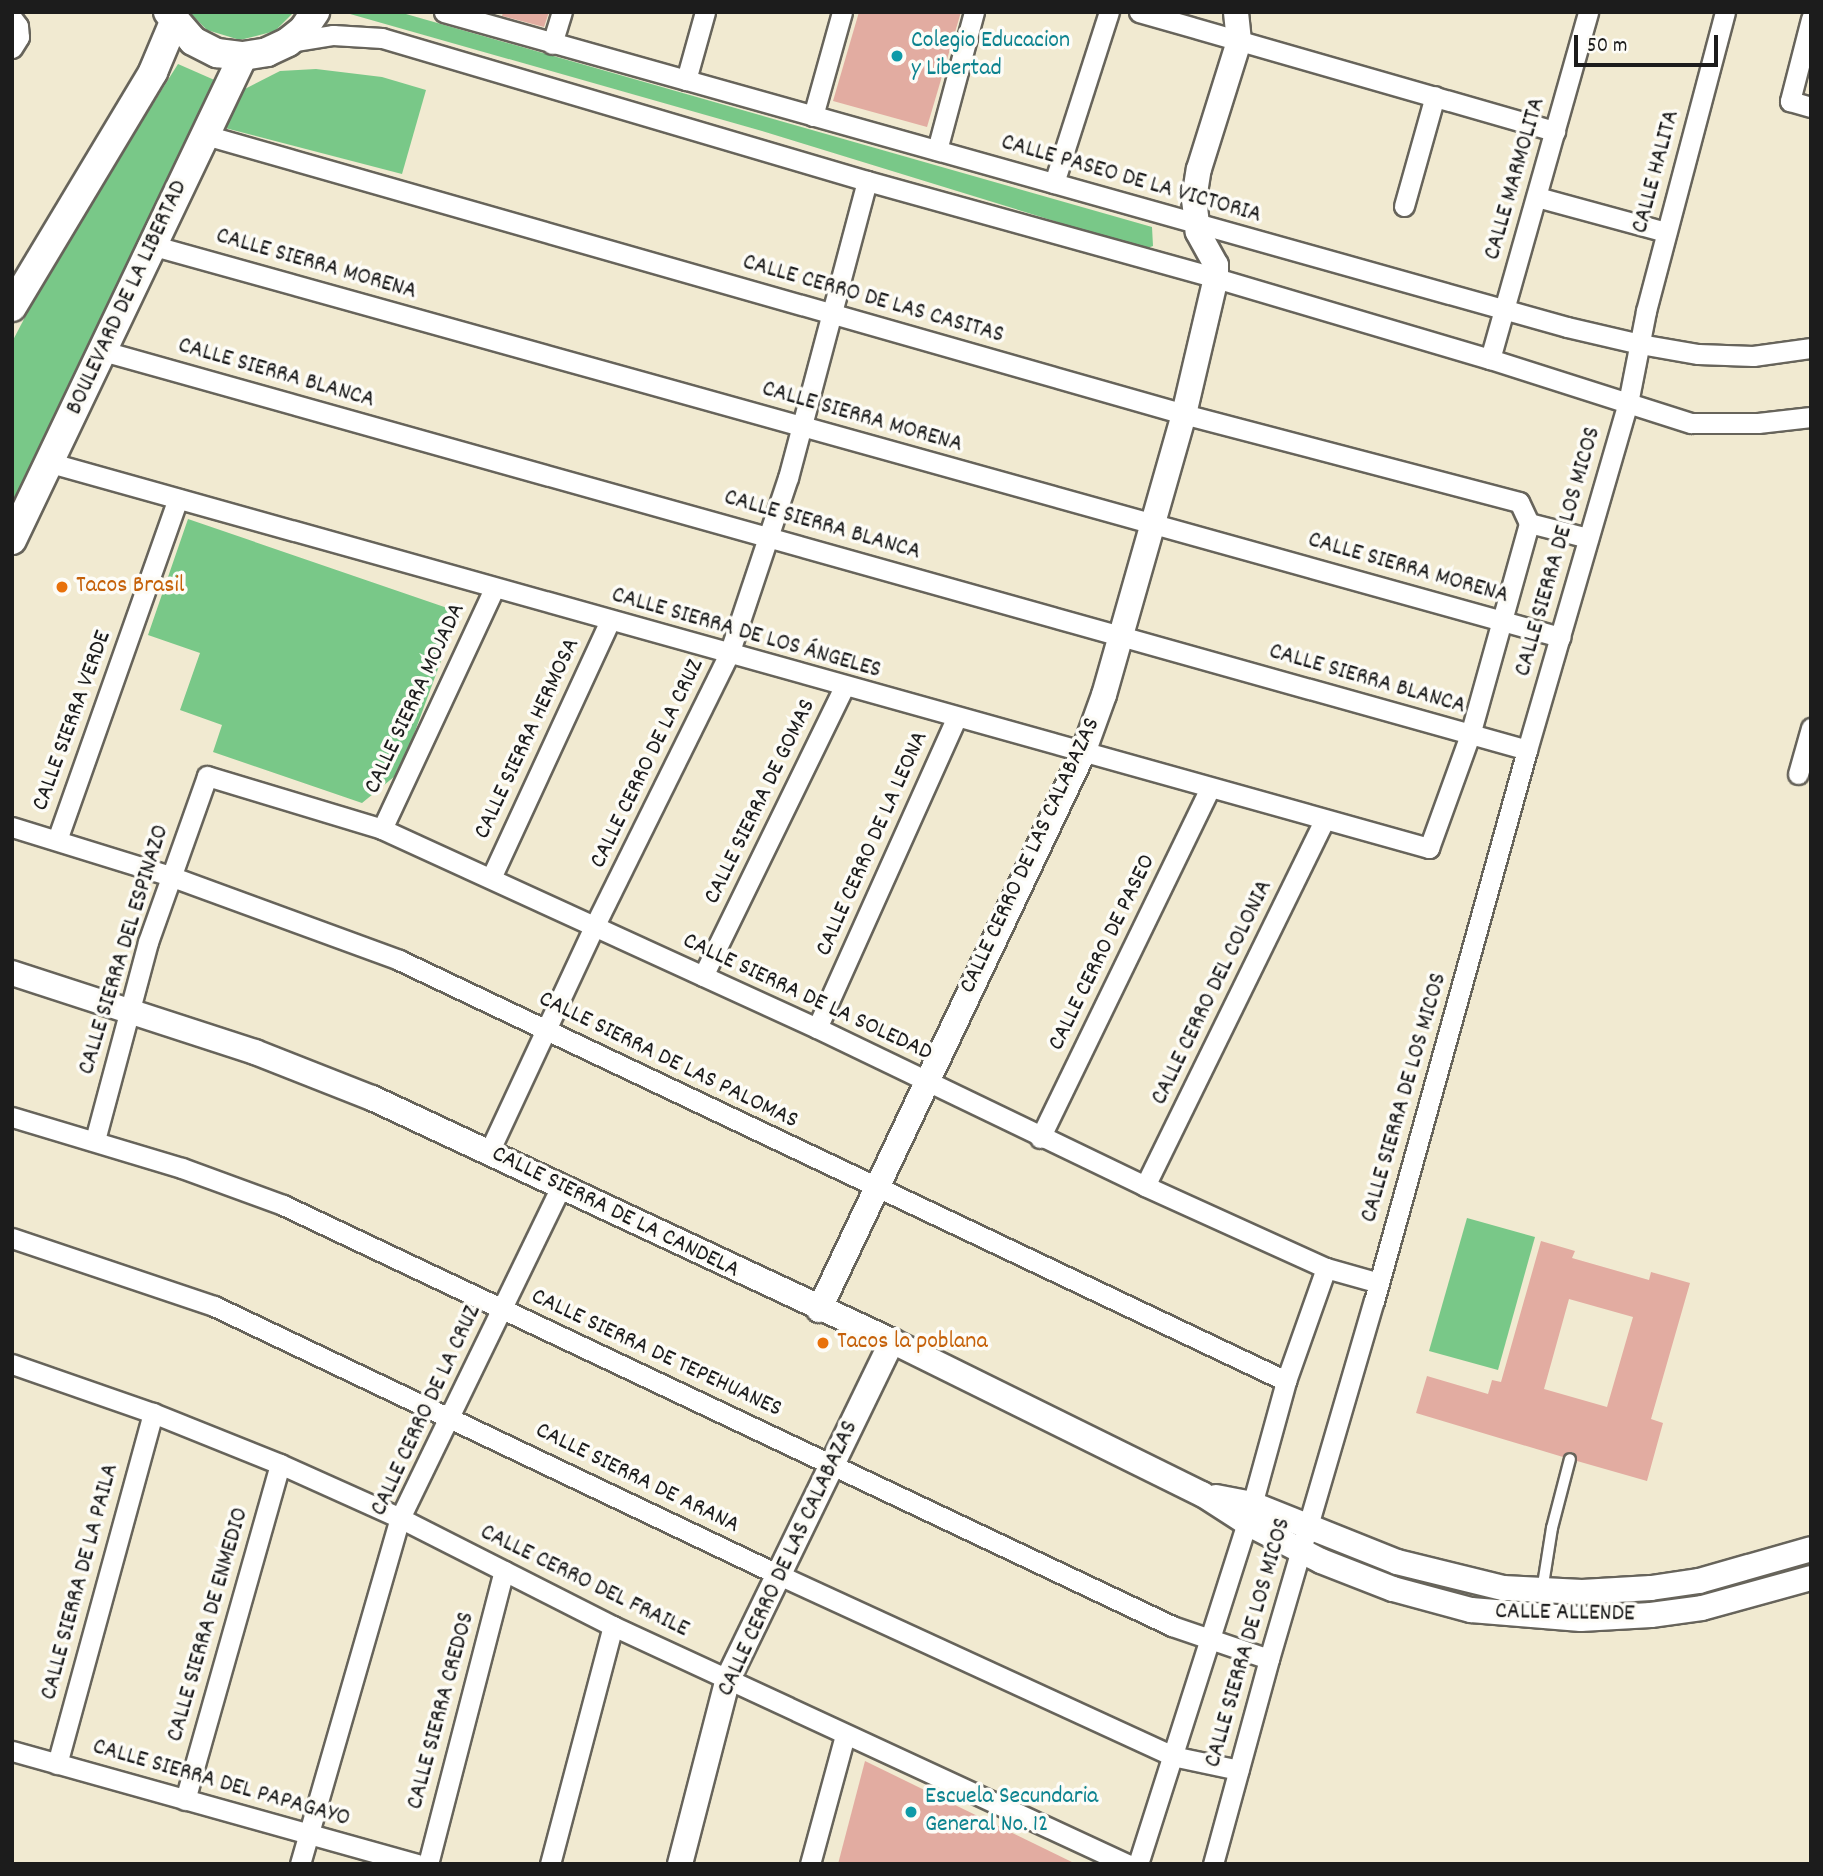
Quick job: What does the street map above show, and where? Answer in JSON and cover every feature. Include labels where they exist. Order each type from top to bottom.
[{"type":"main road","points":[[12,307],[153,72],[171,17],[193,41],[217,53],[243,56],[267,52],[288,42],[303,30],[315,12]]},
{"type":"main road","name":"BOULEVARD DE LA LIBERTAD","points":[[12,540],[243,56]]},
{"type":"street","name":"CALLE PASEO DE LA VICTORIA","points":[[444,12],[1504,311],[1640,344],[1698,354],[1753,356],[1811,348]]},
{"type":"street","points":[[552,44],[562,12]]},
{"type":"street","points":[[686,80],[705,12]]},
{"type":"street","points":[[813,116],[842,12]]},
{"type":"street","points":[[937,150],[974,12]]},
{"type":"street","points":[[1054,183],[1110,12]]},
{"type":"street","points":[[1139,12],[1555,131]]},
{"type":"street","points":[[1196,223],[1194,199],[1199,169],[1238,41],[1236,12]]},
{"type":"street","name":"CALLE MARMOLITA","points":[[1490,359],[1588,12]]},
{"type":"street","name":"CALLE HALITA","points":[[1640,344],[1666,232],[1725,12]]},
{"type":"street","points":[[1811,19],[1790,101],[1811,107]]},
{"type":"street","points":[[12,48],[19,37],[15,22]]},
{"type":"street","points":[[288,42],[333,35],[382,38],[867,181],[1216,278],[1490,359],[1691,423],[1748,424],[1811,417]]},
{"type":"street","points":[[1404,206],[1435,96]]},
{"type":"street","name":"CALLE CERRO DE LAS CASITAS","points":[[205,135],[1184,414],[1519,502],[1527,517],[1588,538]]},
{"type":"street","name":"CALLE CERRO DE LA CRUZ","points":[[489,1152],[594,927],[729,654],[770,537],[867,181]]},
{"type":"street","points":[[1537,197],[1666,232]]},
{"type":"street","name":"CALLE CERRO DE LAS CALABAZAS","points":[[819,1310],[1083,753],[1122,635],[1153,525],[1184,414],[1216,278],[1216,265],[1196,223]]},
{"type":"street","name":"CALLE SIERRA MORENA","points":[[151,245],[1560,637]]},
{"type":"street","name":"CALLE SIERRA DE LOS MICOS","points":[[1213,1864],[1300,1550],[1379,1283],[1527,750],[1628,403],[1640,344]]},
{"type":"street","name":"CALLE SIERRA BLANCA","points":[[103,351],[1527,750]]},
{"type":"street","name":"CALLE SIERRA DE LOS ÁNGELES","points":[[51,463],[844,687],[1429,848],[1470,735]]},
{"type":"street","name":"CALLE SIERRA VERDE","points":[[57,840],[178,499]]},
{"type":"street","points":[[1470,735],[1502,621],[1527,517]]},
{"type":"street","name":"CALLE SIERRA MOJADA","points":[[382,829],[494,589]]},
{"type":"street","name":"CALLE SIERRA HERMOSA","points":[[491,877],[610,621]]},
{"type":"street","name":"CALLE SIERRA DE GOMAS","points":[[703,976],[844,687]]},
{"type":"street","name":"CALLE CERRO DE LA LEONA","points":[[817,1028],[956,718]]},
{"type":"street","points":[[1798,774],[1811,728]]},
{"type":"street","name":"CALLE SIERRA DE LA SOLEDAD","points":[[207,776],[382,829],[817,1028],[1040,1138],[1145,1186],[1326,1268],[1379,1283]]},
{"type":"street","name":"CALLE SIERRA DEL ESPINAZO","points":[[95,1140],[128,1009],[170,876],[207,776]]},
{"type":"street","name":"CALLE CERRO DE PASEO","points":[[1040,1138],[1210,789]]},
{"type":"street","name":"CALLE CERRO DEL COLONIA","points":[[1145,1186],[1324,821]]},
{"type":"street","name":"CALLE SIERRA DE LAS PALOMAS","points":[[12,827],[170,876],[399,960],[878,1190],[1286,1381]]},
{"type":"street","name":"CALLE SIERRA DE LA CANDELA","points":[[12,973],[128,1009],[281,1062],[372,1098],[892,1342],[1202,1494],[1250,1513]]},
{"type":"street","name":"CALLE SIERRA DE TEPEHUANES","points":[[12,1117],[95,1140],[283,1205],[1159,1620],[1208,1640],[1269,1659]]},
{"type":"street","name":"CALLE CERRO DE LA CRUZ","points":[[300,1864],[400,1518],[560,1188]]},
{"type":"street","name":"CALLE SIERRA DE ARANA","points":[[12,1238],[214,1306],[448,1415],[777,1574],[1172,1756],[1238,1770]]},
{"type":"street","points":[[1138,1864],[1250,1513],[1286,1381],[1326,1268]]},
{"type":"street","name":"CALLE CERRO DE LAS CALABAZAS","points":[[680,1864],[728,1679],[892,1342]]},
{"type":"street","name":"CALLE CERRO DEL FRAILE","points":[[12,1364],[153,1413],[280,1464],[400,1518],[613,1626],[1127,1864]]},
{"type":"street","name":"CALLE SIERRA DE LA PAILA","points":[[57,1764],[153,1413]]},
{"type":"street","name":"CALLE SIERRA DE ENMEDIO","points":[[185,1800],[280,1464]]},
{"type":"street","name":"CALLE ALLENDE","points":[[1250,1513],[1307,1527],[1397,1562],[1503,1588],[1542,1591],[1651,1588],[1699,1581],[1811,1549]]},
{"type":"street","name":"CALLE ALLENDE","points":[[1250,1513],[1300,1550],[1393,1589],[1432,1601],[1499,1614],[1581,1619],[1651,1615],[1702,1608],[1811,1578]]},
{"type":"street","name":"CALLE SIERRA CREDOS","points":[[428,1864],[504,1571]]},
{"type":"street","points":[[1499,1614],[1503,1588]]},
{"type":"street","points":[[550,1864],[613,1626]]},
{"type":"street","points":[[810,1864],[845,1735]]},
{"type":"street","name":"CALLE SIERRA DEL PAPAGAYO","points":[[12,1751],[417,1864]]},
{"type":"lane","points":[[1542,1591],[1552,1528],[1570,1459]]},
{"type":"green space","points":[[189,12],[294,12],[275,31],[240,40],[207,30]]},
{"type":"green space","points":[[343,12],[399,12],[1152,227],[1153,246],[1145,249],[762,131]]},
{"type":"green space","points":[[178,64],[219,82],[12,519],[12,342],[56,258]]},
{"type":"green space","points":[[316,69],[382,77],[426,90],[402,174],[225,128],[239,92],[280,71]]},
{"type":"green space","points":[[188,519],[459,612],[400,772],[362,803],[213,752],[222,725],[180,710],[200,653],[148,635]]},
{"type":"green space","points":[[1467,1218],[1535,1237],[1498,1370],[1429,1351]]},
{"type":"building","points":[[503,12],[549,12],[544,27],[502,16]]},
{"type":"building","name":"Colegio Educacion y Libertad","points":[[859,12],[961,12],[927,127],[833,101]]},
{"type":"building","points":[[1541,1241],[1575,1251],[1572,1258],[1649,1280],[1651,1272],[1690,1283],[1651,1419],[1663,1423],[1647,1481],[1577,1461],[1573,1452],[1563,1457],[1416,1413],[1427,1376],[1488,1394],[1492,1380],[1501,1382]],"holes":[[[1569,1299],[1633,1317],[1607,1407],[1544,1389]]]},
{"type":"building","name":"Escuela Secundaria General No. 12","points":[[865,1761],[1076,1864],[838,1864]]},
{"type":"place","name":"Colegio Educacion y Libertad","points":[[897,56]]},
{"type":"place","name":"Tacos Brasil","points":[[62,587]]},
{"type":"place","name":"Tacos la poblana","points":[[823,1343]]},
{"type":"place","name":"Escuela Secundaria General No. 12","points":[[911,1812]]}]
